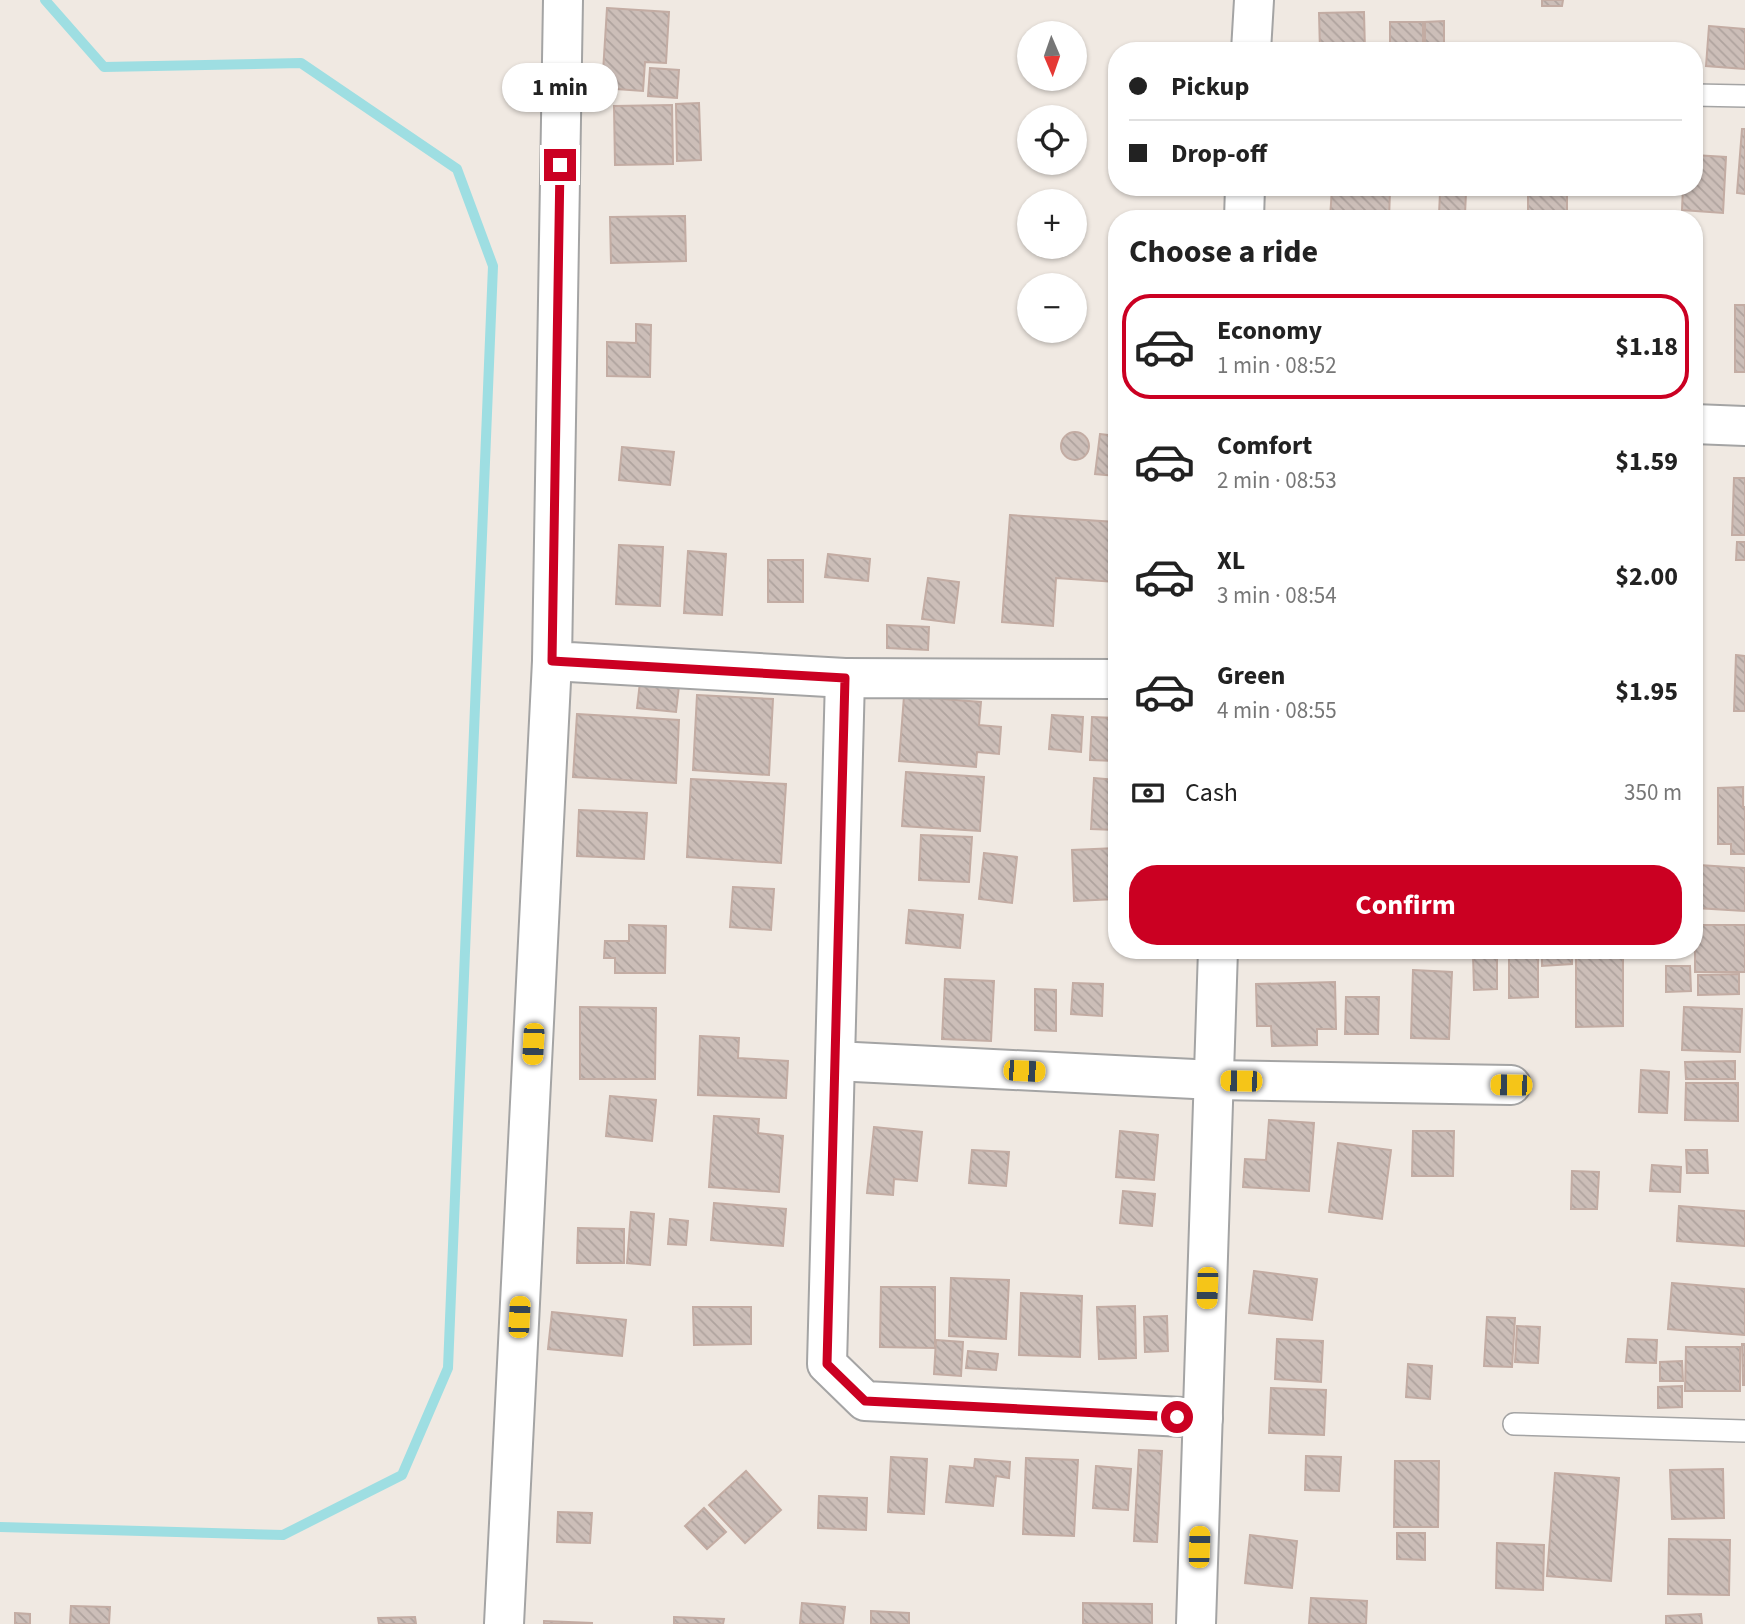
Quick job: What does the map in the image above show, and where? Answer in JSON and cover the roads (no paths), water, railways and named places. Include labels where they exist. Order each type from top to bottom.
[{"type":"street","points":[[503,1624],[552,661],[563,0]]},
{"type":"street","points":[[1252,42],[1254,0]]},
{"type":"street","points":[[1703,424],[1745,426]]},
{"type":"street","points":[[552,661],[845,678],[1108,679]]},
{"type":"street","points":[[845,678],[827,1364],[865,1401],[1203,1418]]},
{"type":"street","points":[[1196,1624],[1219,959]]},
{"type":"street","points":[[835,1061],[1214,1080],[1511,1085]]},
{"type":"lane","points":[[1703,95],[1745,96]]},
{"type":"lane","points":[[1514,1424],[1745,1432]]},
{"type":"waterway","points":[[0,1527],[283,1535],[402,1475],[448,1368],[493,266],[457,169],[301,63],[104,67],[45,0]]}]
